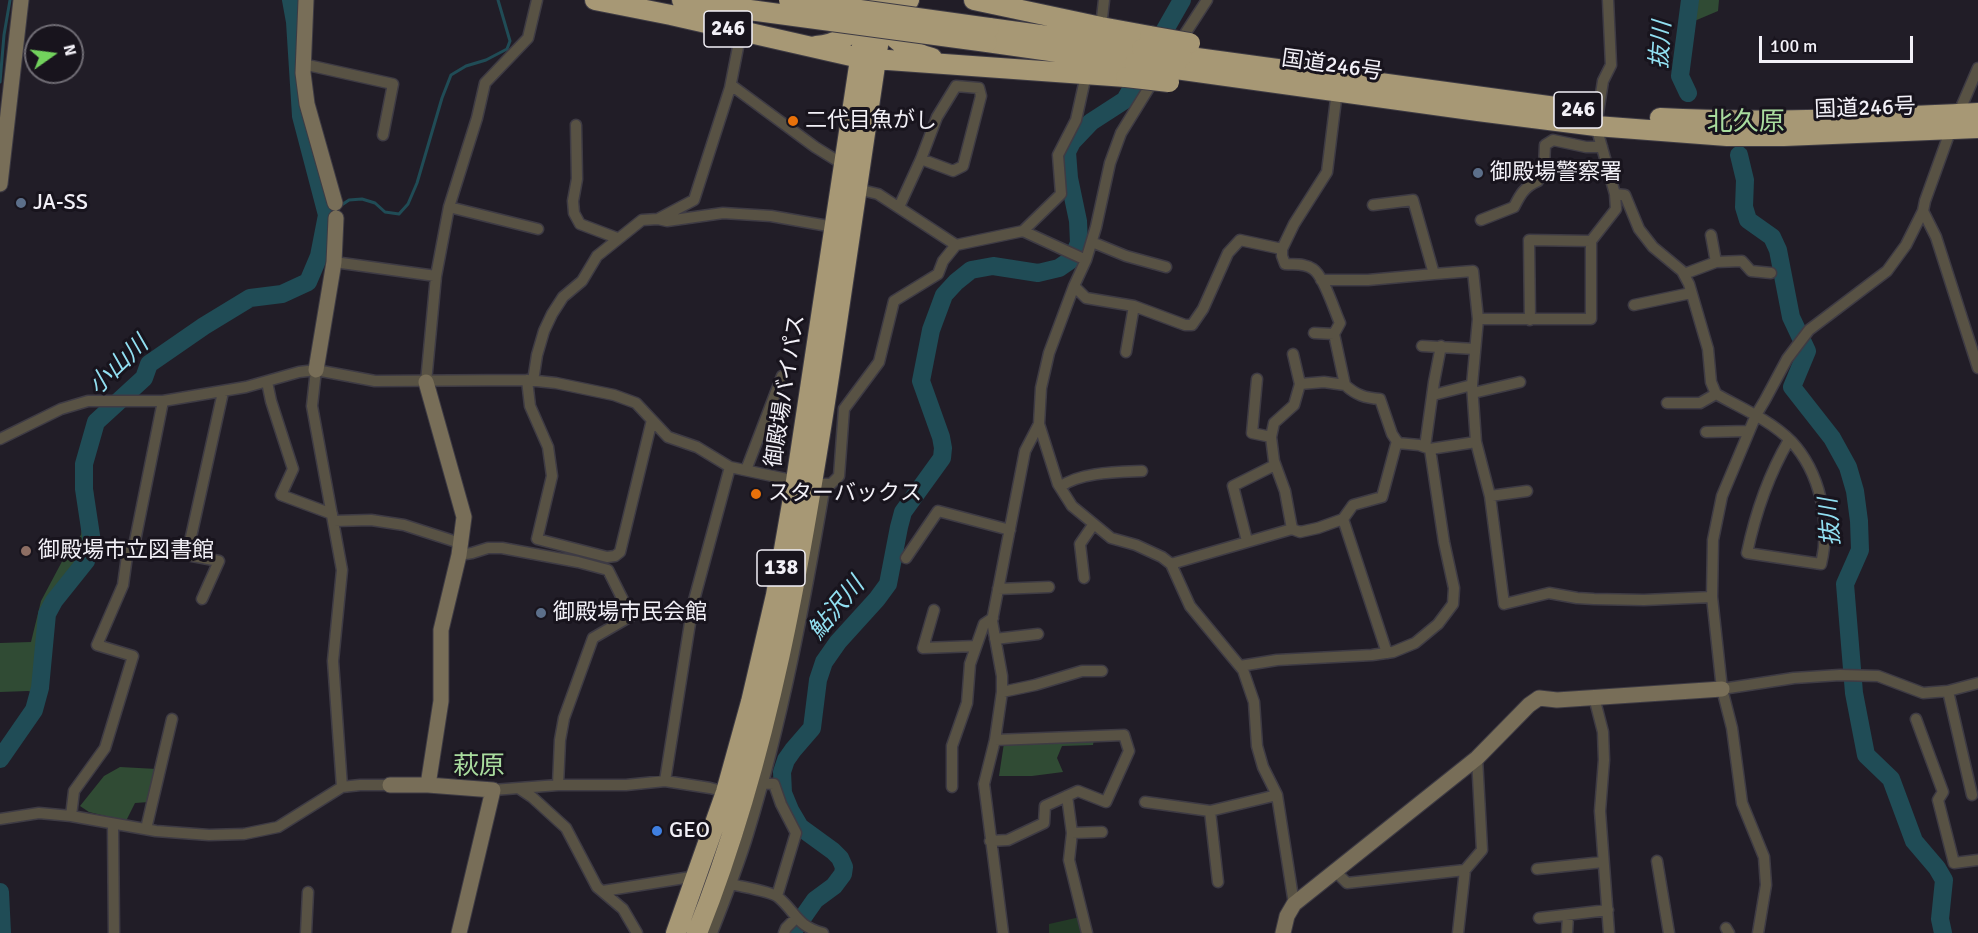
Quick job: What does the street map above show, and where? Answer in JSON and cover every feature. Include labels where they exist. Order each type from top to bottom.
[{"type":"highway","name":"246","points":[[595,0],[802,45],[1015,69],[1086,75],[1138,56]]},
{"type":"highway","name":"246","points":[[682,0],[757,11],[988,35]]},
{"type":"highway","name":"246","points":[[789,0],[988,35],[1179,63],[1258,88],[1309,80]]},
{"type":"highway","points":[[802,45],[833,43],[852,33],[874,12],[909,0]]},
{"type":"highway","name":"246","points":[[974,0],[1101,27],[1138,56],[1179,63],[1269,58],[1309,80]]},
{"type":"highway","points":[[869,53],[874,12]]},
{"type":"highway","points":[[874,12],[897,40],[927,57],[1015,69]]},
{"type":"highway","name":"御殿場バイパス","points":[[676,933],[726,792],[751,702],[776,595],[812,483],[834,227],[844,165],[869,53]]},
{"type":"highway","name":"御殿場バイパス","points":[[697,933],[724,858],[756,782],[794,588],[856,189],[869,53]]},
{"type":"highway","name":"国道246号","points":[[1309,80],[1597,119]]},
{"type":"highway","name":"国道246号","points":[[1309,80],[1337,91],[1597,119],[1723,121],[1963,119],[1978,128]]},
{"type":"street","points":[[0,184],[21,0]]},
{"type":"street","points":[[306,0],[303,64],[307,104],[335,210],[334,262],[312,406],[342,570],[333,662],[342,787]]},
{"type":"street","points":[[428,785],[441,701],[441,630],[460,549],[464,518],[426,382],[436,276],[449,207],[477,118],[485,83],[528,38],[537,0]]},
{"type":"street","points":[[1101,27],[1104,0]]},
{"type":"street","points":[[1206,0],[1121,133],[1105,180],[1092,242],[1083,259],[1048,353],[1041,387],[1039,424],[1060,487],[1072,506],[1111,538],[1162,557],[1172,564],[1190,606],[1240,666],[1254,702],[1257,746],[1263,767],[1277,795],[1294,904]]},
{"type":"street","points":[[1478,319],[1592,319],[1591,241],[1616,209],[1615,194],[1597,119],[1603,81],[1611,65],[1608,0]]},
{"type":"street","points":[[658,219],[694,200],[730,85],[741,32]]},
{"type":"street","points":[[303,64],[393,84],[383,135]]},
{"type":"street","points":[[1758,933],[1766,885],[1764,857],[1742,803],[1732,729],[1722,689],[1712,597],[1713,540],[1722,496],[1748,431],[1787,359],[1809,330],[1887,271],[1906,245],[1963,119],[1978,68]]},
{"type":"street","points":[[0,440],[61,409],[88,401],[163,401],[223,392],[299,372],[316,370],[375,381],[556,383],[614,395],[636,403],[668,436],[697,447],[730,467],[812,483],[835,481],[839,476],[844,409],[879,362],[894,301],[938,274],[943,261],[957,245],[1023,231],[1061,194],[1058,155],[1077,120],[1086,75]]},
{"type":"street","points":[[730,85],[815,147],[844,165]]},
{"type":"street","points":[[899,207],[937,117],[956,86],[979,88],[981,96],[963,166],[953,171],[921,159]]},
{"type":"street","points":[[1337,91],[1327,172],[1294,224],[1282,249],[1282,256],[1285,264],[1306,265],[1314,269],[1321,280],[1340,323],[1334,334],[1345,385]]},
{"type":"street","points":[[576,125],[577,179],[573,201],[574,213],[580,224],[617,238]]},
{"type":"street","points":[[1481,220],[1514,207],[1520,194],[1528,185],[1538,182],[1544,167],[1545,146],[1553,140],[1586,147],[1602,147]]},
{"type":"street","points":[[856,189],[878,194],[957,245]]},
{"type":"street","points":[[1615,194],[1625,195],[1639,229],[1653,247],[1684,274],[1708,349],[1711,382],[1716,394],[1756,415],[1789,440],[1805,458],[1823,506],[1825,534],[1821,564],[1747,554],[1752,525],[1781,453],[1789,440]]},
{"type":"street","points":[[1372,205],[1413,200],[1434,274]]},
{"type":"street","points":[[449,207],[538,229]]},
{"type":"street","points":[[1923,211],[1936,237],[1978,368]]},
{"type":"street","points":[[652,420],[620,552],[615,556],[607,557],[537,539],[552,476],[548,447],[530,406],[530,381],[544,331],[552,314],[563,297],[582,280],[597,256],[642,220],[667,220],[723,213],[771,216],[834,227]]},
{"type":"street","points":[[1023,231],[1083,259]]},
{"type":"street","points":[[1711,235],[1716,262]]},
{"type":"street","points":[[1074,286],[1086,298],[1134,306],[1185,325],[1192,325],[1203,309],[1228,253],[1240,240],[1282,249]]},
{"type":"street","points":[[1530,320],[1529,240],[1591,241]]},
{"type":"street","points":[[1092,242],[1126,256],[1166,267]]},
{"type":"street","points":[[1684,274],[1716,262],[1742,261],[1751,272],[1771,273]]},
{"type":"street","points":[[334,262],[436,276]]},
{"type":"street","points":[[1321,280],[1368,280],[1473,270],[1478,319],[1472,389],[1476,442],[1490,496],[1504,604],[1549,593],[1576,598],[1644,600],[1712,597]]},
{"type":"street","points":[[1634,305],[1691,292]]},
{"type":"street","points":[[1126,352],[1134,306]]},
{"type":"street","points":[[1314,333],[1334,334]]},
{"type":"street","points":[[1422,346],[1474,349]]},
{"type":"street","points":[[1240,666],[1277,660],[1387,653],[1415,643],[1438,624],[1453,604],[1454,588],[1428,448],[1434,382],[1441,346]]},
{"type":"street","points":[[1292,529],[1285,491],[1275,465],[1271,437],[1274,423],[1294,405],[1300,384],[1293,354]]},
{"type":"street","points":[[746,470],[782,375]]},
{"type":"street","points":[[1257,379],[1252,433],[1271,437]]},
{"type":"street","points":[[1433,394],[1520,381]]},
{"type":"street","points":[[267,382],[271,401],[294,469],[281,495],[333,518],[382,521],[404,525],[472,554],[488,548],[502,548],[608,570],[631,616],[593,638],[564,718],[560,740],[558,785]]},
{"type":"street","points":[[1300,384],[1324,382],[1345,385],[1355,394],[1380,399],[1392,434],[1398,443],[1428,448],[1476,442]]},
{"type":"street","points":[[202,599],[219,561],[187,555],[223,392]]},
{"type":"street","points":[[1667,403],[1700,403],[1716,394]]},
{"type":"street","points":[[71,816],[74,791],[105,748],[133,656],[97,645],[123,585],[128,549],[134,546],[163,401]]},
{"type":"street","points":[[1003,933],[984,784],[995,740],[1002,692],[1002,676],[993,618],[1025,451],[1039,424]]},
{"type":"street","points":[[1706,432],[1748,431]]},
{"type":"street","points":[[1172,564],[1292,529],[1300,532],[1343,519],[1353,505],[1382,497],[1397,441]]},
{"type":"street","points":[[1248,542],[1233,486],[1275,465]]},
{"type":"street","points":[[665,781],[693,604],[730,467]]},
{"type":"street","points":[[1060,487],[1069,480],[1113,472],[1142,471]]},
{"type":"street","points":[[1490,496],[1527,490]]},
{"type":"street","points":[[906,558],[938,511],[1010,530]]},
{"type":"street","points":[[1343,519],[1387,653]]},
{"type":"street","points":[[1084,578],[1080,544],[1093,525]]},
{"type":"street","points":[[998,589],[1049,586]]},
{"type":"street","points":[[934,610],[923,648],[976,646]]},
{"type":"street","points":[[952,787],[952,746],[967,704],[970,664],[984,624],[993,618]]},
{"type":"street","points":[[995,639],[1038,634]]},
{"type":"street","points":[[1002,692],[1082,671],[1102,671]]},
{"type":"street","points":[[1283,933],[1287,916],[1294,904],[1477,758],[1529,705],[1539,698],[1557,700],[1722,689],[1794,678],[1840,675],[1878,676],[1923,693],[1948,691],[1978,683]]},
{"type":"street","points":[[1948,691],[1972,795]]},
{"type":"street","points":[[1594,698],[1603,732],[1604,760],[1600,811],[1609,933]]},
{"type":"street","points":[[146,829],[172,719]]},
{"type":"street","points":[[1916,719],[1943,792],[1938,800],[1954,863],[1978,860]]},
{"type":"street","points":[[990,842],[1008,840],[1044,823],[1045,806],[1078,791],[1106,802],[1129,752],[1124,735],[995,740]]},
{"type":"street","points":[[1458,933],[1464,870],[1482,850],[1477,758]]},
{"type":"street","points":[[2,818],[39,813],[146,829],[209,835],[244,834],[279,827],[342,787],[360,784],[428,785],[493,790],[558,785],[626,785],[665,781],[726,792]]},
{"type":"street","points":[[712,933],[731,884],[756,782],[774,784],[781,804],[796,833],[777,896]]},
{"type":"street","points":[[520,789],[532,796],[566,828],[597,886],[623,909],[637,933]]},
{"type":"street","points":[[459,933],[493,790]]},
{"type":"street","points":[[1145,802],[1209,811],[1277,795]]},
{"type":"street","points":[[1067,796],[1072,833],[1069,860],[1087,933]]},
{"type":"street","points":[[1209,811],[1218,882]]},
{"type":"street","points":[[113,825],[114,933]]},
{"type":"street","points":[[1072,833],[1102,832]]},
{"type":"street","points":[[1657,861],[1669,933]]},
{"type":"street","points":[[1537,869],[1603,862]]},
{"type":"street","points":[[1335,871],[1347,883],[1464,870]]},
{"type":"street","points":[[603,891],[697,876]]},
{"type":"street","points":[[731,884],[777,896],[810,930],[823,933]]},
{"type":"street","points":[[306,933],[308,892]]},
{"type":"street","points":[[1539,918],[1608,910]]},
{"type":"street","points":[[1567,933],[1568,915]]},
{"type":"street","points":[[784,933],[796,918]]},
{"type":"green space","points":[[1692,0],[1719,0],[1718,11],[1692,22]]},
{"type":"green space","points":[[91,462],[95,517],[94,559],[50,618],[45,695],[28,691],[0,692],[0,643],[31,642],[41,601],[67,552],[81,535]]},
{"type":"green space","points":[[1094,739],[1093,745],[1062,746],[1057,758],[1063,772],[1032,776],[999,776],[1004,743]]},
{"type":"green space","points":[[120,767],[157,769],[149,802],[135,803],[126,821],[89,812],[80,806],[104,776]]},
{"type":"green space","points":[[1080,917],[1083,933],[1049,933],[1049,924]]},
{"type":"waterway","points":[[0,82],[10,0]]},
{"type":"waterway","name":"小山川","points":[[0,759],[34,710],[40,688],[47,614],[54,601],[86,561],[92,542],[84,489],[84,464],[96,422],[144,378],[149,364],[250,298],[282,294],[308,282],[319,256],[327,215],[301,116],[295,22],[291,0]]},
{"type":"waterway","points":[[327,215],[349,200],[362,199],[375,203],[385,212],[399,214],[408,204],[417,183],[451,75],[466,66],[486,60],[507,49],[510,41],[498,0]]},
{"type":"waterway","name":"鮎沢川","points":[[792,933],[815,900],[834,886],[843,874],[844,867],[840,858],[833,851],[800,827],[783,793],[782,772],[786,760],[812,728],[818,680],[824,662],[838,642],[888,584],[903,512],[942,458],[941,437],[921,381],[931,330],[944,295],[971,270],[993,266],[1038,273],[1059,268],[1072,259],[1079,243],[1078,221],[1069,178],[1067,152],[1072,142],[1091,122],[1125,100],[1182,0]]},
{"type":"waterway","name":"抜川","points":[[1688,93],[1680,76],[1690,0]]},
{"type":"waterway","name":"抜川","points":[[1739,155],[1745,180],[1744,207],[1748,220],[1772,237],[1778,250],[1791,317],[1807,351],[1792,387],[1832,438],[1848,467],[1855,491],[1860,550],[1845,584],[1854,693],[1866,755],[1891,779],[1914,841],[1944,880],[1940,919],[1943,933]]},
{"type":"waterway","name":"小山川","points":[[0,892],[2,933]]},
{"type":"place","name":"二代目魚がし","points":[[793,121]]},
{"type":"place","name":"御殿場警察署","points":[[1478,173]]},
{"type":"place","name":"JA-SS","points":[[21,203]]},
{"type":"place","name":"スターバックス","points":[[756,494]]},
{"type":"place","name":"御殿場市立図書館","points":[[26,551]]},
{"type":"place","name":"御殿場市民会館","points":[[541,613]]},
{"type":"place","name":"GEO","points":[[657,831]]},
{"type":"district","name":"北久原","points":[[1746,123]]},
{"type":"district","name":"萩原","points":[[479,767]]}]
